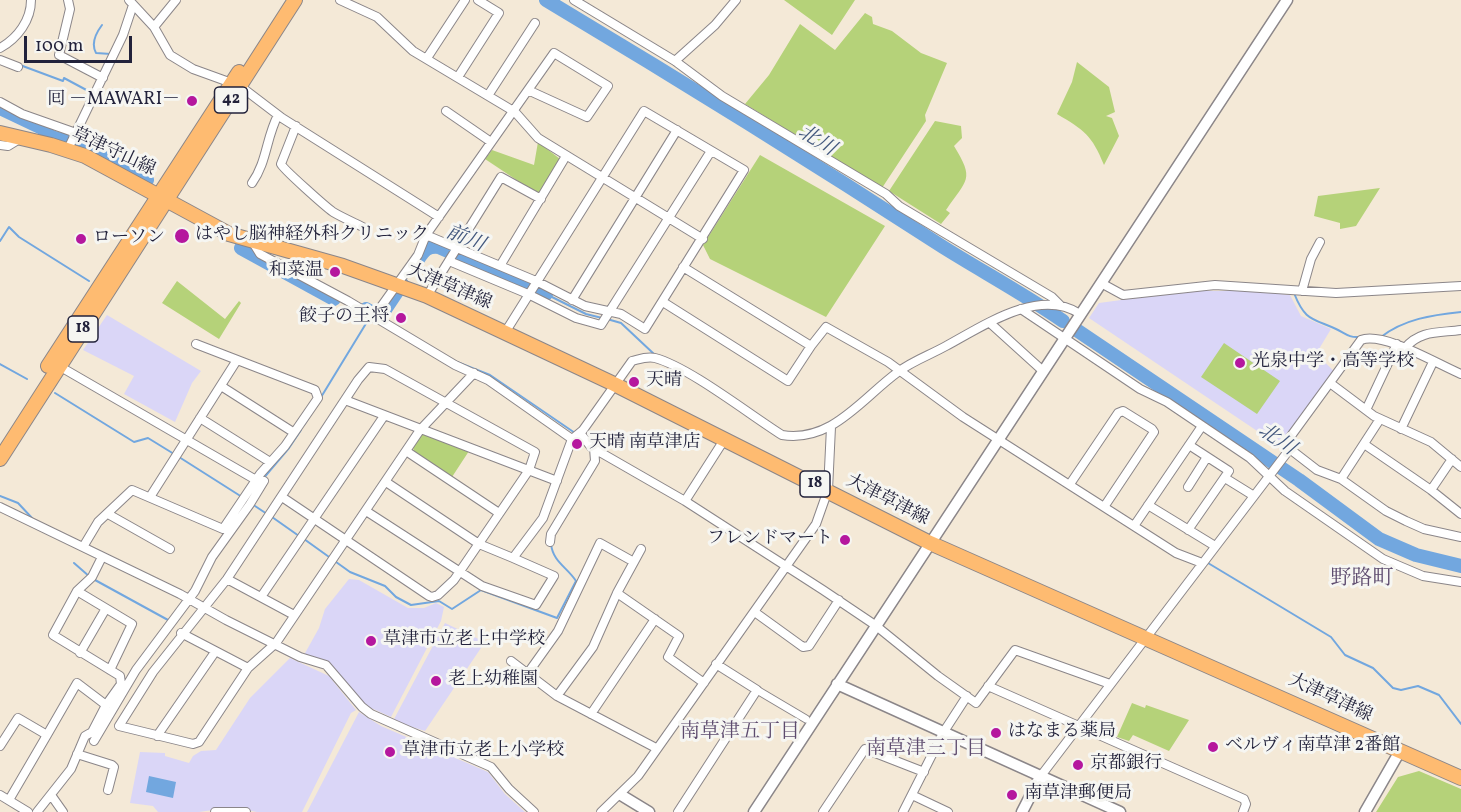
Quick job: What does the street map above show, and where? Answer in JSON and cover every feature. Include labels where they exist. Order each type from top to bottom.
[{"type":"main road","name":"草津守山線","points":[[236,84],[286,0]]},
{"type":"main road","name":"草津守山線","points":[[0,133],[68,149],[162,197],[236,84],[295,0]]},
{"type":"main road","name":"大津草津線","points":[[162,197],[215,227],[252,241],[343,266],[428,296],[614,384],[930,543],[1301,705],[1461,778]]},
{"type":"main road","name":"18","points":[[0,459],[162,197]]},
{"type":"main road","name":"18","points":[[0,442],[162,197]]},
{"type":"street","points":[[0,48],[12,40],[27,21],[31,0]]},
{"type":"street","points":[[68,0],[70,9],[58,53],[104,78]]},
{"type":"street","points":[[154,27],[176,0]]},
{"type":"street","points":[[340,0],[376,17],[413,51],[489,94],[515,112],[538,138],[703,239]]},
{"type":"street","points":[[427,58],[465,0]]},
{"type":"street","points":[[458,77],[499,13],[478,0]]},
{"type":"street","points":[[574,0],[675,61],[722,96],[886,194],[899,206],[1052,297],[1058,305],[1078,317]]},
{"type":"street","points":[[675,61],[715,25],[736,0]]},
{"type":"street","points":[[754,812],[1287,0]]},
{"type":"street","points":[[68,149],[104,78],[131,3],[154,27],[170,56],[193,69],[236,84],[278,115],[439,217]]},
{"type":"street","points":[[489,94],[535,23]]},
{"type":"street","points":[[373,318],[417,255],[426,235],[530,91],[554,53],[608,86],[587,117],[530,91]]},
{"type":"street","points":[[0,60],[18,67]]},
{"type":"street","points":[[0,102],[22,114],[76,133]]},
{"type":"street","points":[[446,111],[491,142]]},
{"type":"street","points":[[453,255],[500,266],[536,281],[572,300],[621,314],[645,329],[744,170],[644,111],[600,178],[536,281],[528,294],[506,332]]},
{"type":"street","points":[[252,183],[264,164],[267,137],[278,115]]},
{"type":"street","points":[[296,126],[281,164],[283,170],[310,190],[332,212],[367,229]]},
{"type":"street","points":[[572,300],[677,130]]},
{"type":"street","points":[[0,145],[8,146],[22,137]]},
{"type":"street","points":[[426,235],[453,255],[528,294],[588,323],[601,325],[711,151]]},
{"type":"street","points":[[500,266],[566,156]]},
{"type":"street","points":[[428,296],[501,177],[541,199]]},
{"type":"street","points":[[252,241],[260,254],[495,385],[594,448],[685,501],[875,625],[938,676],[978,702],[1014,650],[1110,684]]},
{"type":"street","points":[[1302,291],[1311,259],[1320,242]]},
{"type":"street","points":[[683,267],[811,346]]},
{"type":"street","points":[[1101,283],[1124,295],[1215,285],[1336,293],[1461,286]]},
{"type":"street","points":[[663,302],[788,381],[826,327],[899,371],[963,417],[1176,553],[1202,562]]},
{"type":"street","points":[[513,558],[543,518],[576,436],[632,361],[655,358],[694,378],[782,435],[792,437],[831,428],[844,420],[872,391],[899,371],[990,322],[1024,308],[1058,305]]},
{"type":"street","points":[[1024,308],[1140,388],[1167,402],[1250,458],[1294,497],[1383,559],[1423,576],[1461,582]]},
{"type":"street","points":[[990,322],[1043,371]]},
{"type":"street","points":[[1366,410],[1401,346],[1422,334],[1461,330]]},
{"type":"street","points":[[1022,812],[1040,777],[1270,475],[1286,450],[1288,440],[1361,340],[1366,338],[1401,346],[1461,374]]},
{"type":"street","points":[[94,741],[136,670],[190,599],[212,557],[270,462],[285,446],[310,410],[318,393],[196,344]]},
{"type":"street","points":[[150,496],[237,360]]},
{"type":"street","points":[[1401,429],[1433,362]]},
{"type":"street","points":[[59,366],[260,480]]},
{"type":"street","points":[[282,497],[346,540],[432,597],[438,595],[459,572],[479,544],[529,470],[535,450],[444,403],[379,366],[366,370],[226,579],[181,633],[119,726],[193,744],[199,742],[248,668],[276,643],[294,615],[346,540],[386,482],[420,430],[444,403],[474,373]]},
{"type":"street","points":[[1330,383],[1380,419],[1431,442],[1461,467]]},
{"type":"street","points":[[220,386],[293,432]]},
{"type":"street","points":[[345,400],[557,480]]},
{"type":"street","points":[[1070,484],[1118,412],[1123,411],[1152,429],[1154,432],[1104,507]]},
{"type":"street","points":[[261,597],[384,416]]},
{"type":"street","points":[[200,418],[270,462]]},
{"type":"street","points":[[1341,479],[1380,419]]},
{"type":"street","points":[[1134,526],[1202,426]]},
{"type":"street","points":[[601,812],[638,776],[716,664],[756,613],[816,524],[828,490],[831,428]]},
{"type":"street","points":[[685,501],[724,440]]},
{"type":"street","points":[[1364,444],[1431,490],[1461,514]]},
{"type":"street","points":[[1188,530],[1230,471],[1190,445]]},
{"type":"street","points":[[550,542],[551,534],[595,460],[594,448]]},
{"type":"street","points":[[1286,450],[1317,470],[1341,479],[1386,511],[1406,521],[1435,532],[1461,537]]},
{"type":"street","points":[[406,451],[499,513]]},
{"type":"street","points":[[1188,487],[1207,457]]},
{"type":"street","points":[[1431,490],[1452,459]]},
{"type":"street","points":[[1225,478],[1254,496]]},
{"type":"street","points":[[366,511],[482,586],[537,605],[554,576],[479,544],[386,482]]},
{"type":"street","points":[[83,547],[98,522],[129,490],[150,496],[221,530],[236,517]]},
{"type":"street","points":[[1148,505],[1215,546]]},
{"type":"street","points":[[0,507],[205,606],[226,620],[300,657],[332,669],[362,707],[371,714],[491,767],[509,789],[534,812]]},
{"type":"street","points":[[108,514],[171,549]]},
{"type":"street","points":[[528,673],[558,631],[600,543],[634,562]]},
{"type":"street","points":[[557,696],[594,647],[616,593],[641,549]]},
{"type":"street","points":[[37,812],[71,769],[85,736],[92,732],[122,680],[110,670],[53,635],[77,591],[92,577],[102,556]]},
{"type":"street","points":[[226,579],[294,615]]},
{"type":"street","points":[[77,591],[105,610],[132,624],[110,670]]},
{"type":"street","points":[[616,593],[680,636],[668,657],[704,682]]},
{"type":"street","points":[[756,613],[803,647],[809,646],[838,600]]},
{"type":"street","points":[[80,653],[105,610]]},
{"type":"street","points":[[591,714],[655,619]]},
{"type":"street","points":[[181,633],[248,668]]},
{"type":"street","points":[[157,736],[215,652]]},
{"type":"street","points":[[511,661],[557,696],[656,748]]},
{"type":"street","points":[[716,664],[806,719]]},
{"type":"street","points":[[9,800],[77,683],[106,705]]},
{"type":"street","points":[[837,684],[1120,812]]},
{"type":"street","points":[[988,686],[1244,799],[1246,804],[1243,812]]},
{"type":"street","points":[[678,812],[757,690]]},
{"type":"street","points":[[903,812],[943,733],[967,696]]},
{"type":"street","points":[[0,746],[18,718],[47,735]]},
{"type":"street","points":[[823,812],[865,749],[868,748],[924,772]]},
{"type":"street","points":[[1365,812],[1400,751]]},
{"type":"street","points":[[77,754],[114,767],[108,790]]},
{"type":"street","points":[[0,795],[28,812]]},
{"type":"street","points":[[51,795],[63,812]]},
{"type":"street","points":[[621,795],[649,812]]},
{"type":"street","points":[[912,795],[948,812]]},
{"type":"street","points":[[216,812],[246,812]]},
{"type":"shaded area","name":"光泉中学・高等学校","points":[[1188,291],[1253,291],[1290,295],[1301,316],[1331,329],[1316,354],[1335,372],[1278,445],[1089,318],[1099,303]]},
{"type":"shaded area","points":[[107,315],[201,371],[192,383],[175,422],[124,394],[134,376],[83,350]]},
{"type":"shaded area","name":"草津市立老上中学校","points":[[349,579],[359,580],[408,608],[424,608],[436,603],[444,607],[441,621],[391,717],[362,704],[341,678],[304,655],[319,628],[325,609]]},
{"type":"shaded area","name":"老上幼稚園","points":[[445,623],[485,642],[425,731],[393,721]]},
{"type":"shaded area","points":[[290,658],[329,676],[356,710],[351,713],[302,812],[257,812],[233,807],[199,812],[158,812],[153,806],[130,803],[140,752],[165,753],[165,756],[189,763],[193,756],[201,751],[216,750],[250,698]]},
{"type":"shaded area","name":"草津市立老上小学校","points":[[359,712],[381,726],[488,772],[505,794],[525,812],[307,812]]},
{"type":"green space","points":[[784,0],[855,0],[832,35]]},
{"type":"green space","points":[[865,13],[872,17],[873,24],[892,31],[921,53],[947,63],[925,115],[926,121],[882,188],[745,104],[769,75],[800,24],[835,50]]},
{"type":"green space","points":[[1077,62],[1109,87],[1115,112],[1106,116],[1112,118],[1119,136],[1104,165],[1086,134],[1057,114],[1072,82]]},
{"type":"green space","points":[[935,121],[961,126],[962,138],[954,146],[965,166],[966,173],[963,185],[946,210],[950,213],[941,224],[889,191]]},
{"type":"green space","points":[[538,142],[560,159],[541,191],[536,193],[485,159],[492,150],[534,165]]},
{"type":"green space","points":[[760,155],[885,226],[826,317],[710,259],[703,245]]},
{"type":"green space","points":[[1380,188],[1356,226],[1340,229],[1340,223],[1314,216],[1318,196]]},
{"type":"green space","points":[[177,281],[225,319],[239,301],[241,303],[219,339],[162,303]]},
{"type":"green space","points":[[1224,343],[1280,381],[1257,414],[1201,377]]},
{"type":"green space","points":[[421,435],[428,435],[469,451],[452,477],[414,452],[413,447]]},
{"type":"green space","points":[[1132,703],[1145,708],[1146,705],[1189,720],[1169,751],[1133,735],[1129,741],[1117,737]]},
{"type":"green space","points":[[1419,771],[1461,789],[1461,812],[1376,812],[1398,777]]},
{"type":"water","points":[[149,776],[176,782],[173,798],[146,792]]},
{"type":"waterway","name":"北川","points":[[546,0],[746,122],[1063,321]]},
{"type":"waterway","points":[[102,25],[95,39],[95,50],[96,53],[111,54]]},
{"type":"waterway","points":[[20,65],[63,81],[64,78],[92,93]]},
{"type":"waterway","name":"前川","points":[[0,108],[44,129],[51,137],[79,145],[147,180]]},
{"type":"waterway","points":[[0,241],[9,227],[19,237],[89,281]]},
{"type":"waterway","name":"前川","points":[[414,265],[427,249],[439,247],[546,294]]},
{"type":"waterway","name":"前川","points":[[241,248],[334,299]]},
{"type":"waterway","name":"前川","points":[[366,309],[380,317],[402,284]]},
{"type":"waterway","points":[[1294,293],[1302,309],[1310,317],[1350,336],[1359,337]]},
{"type":"waterway","points":[[546,294],[586,314],[602,318]]},
{"type":"waterway","points":[[1381,337],[1409,322],[1429,316],[1461,312]]},
{"type":"waterway","points":[[304,425],[370,317]]},
{"type":"waterway","points":[[607,319],[621,323],[654,354]]},
{"type":"waterway","name":"北川","points":[[1078,331],[1299,480],[1379,539],[1416,555],[1461,566]]},
{"type":"waterway","points":[[457,362],[490,375],[575,433]]},
{"type":"waterway","points":[[0,364],[27,379]]},
{"type":"waterway","points":[[55,393],[134,442],[148,438],[174,454]]},
{"type":"waterway","points":[[262,480],[301,430]]},
{"type":"waterway","points":[[179,457],[242,497]]},
{"type":"waterway","points":[[0,496],[18,503],[32,518]]},
{"type":"waterway","points":[[252,504],[267,514]]},
{"type":"waterway","points":[[272,517],[299,536]]},
{"type":"waterway","points":[[304,539],[350,572],[385,586],[396,597],[411,605],[439,601],[452,609],[481,590],[557,618],[576,581],[557,560],[551,544]]},
{"type":"waterway","points":[[74,563],[90,577]]},
{"type":"waterway","points":[[1208,563],[1331,637],[1345,655],[1373,668],[1393,688],[1401,690],[1418,686],[1439,695],[1461,724]]},
{"type":"waterway","points":[[95,580],[168,620]]},
{"type":"place","name":"囘 －MAWARI－","points":[[192,101]]},
{"type":"place","name":"はやし脳神経外科クリニック","points":[[182,236]]},
{"type":"place","name":"ローソン","points":[[81,239]]},
{"type":"place","name":"和菜温","points":[[335,272]]},
{"type":"place","name":"餃子の王将","points":[[401,318]]},
{"type":"place","name":"光泉中学・高等学校","points":[[1240,363]]},
{"type":"place","name":"天晴","points":[[634,382]]},
{"type":"place","name":"天晴 南草津店","points":[[577,444]]},
{"type":"place","name":"フレンドマート","points":[[845,540]]},
{"type":"place","name":"草津市立老上中学校","points":[[371,641]]},
{"type":"place","name":"老上幼稚園","points":[[436,681]]},
{"type":"place","name":"はなまる薬局","points":[[996,733]]},
{"type":"place","name":"ベルヴィ南草津 2番館","points":[[1213,747]]},
{"type":"place","name":"草津市立老上小学校","points":[[390,752]]},
{"type":"place","name":"京都銀行","points":[[1078,765]]},
{"type":"place","name":"南草津郵便局","points":[[1012,795]]},
{"type":"district","name":"野路町","points":[[1362,580]]},
{"type":"district","name":"南草津五丁目","points":[[740,733]]},
{"type":"district","name":"南草津三丁目","points":[[926,750]]}]
